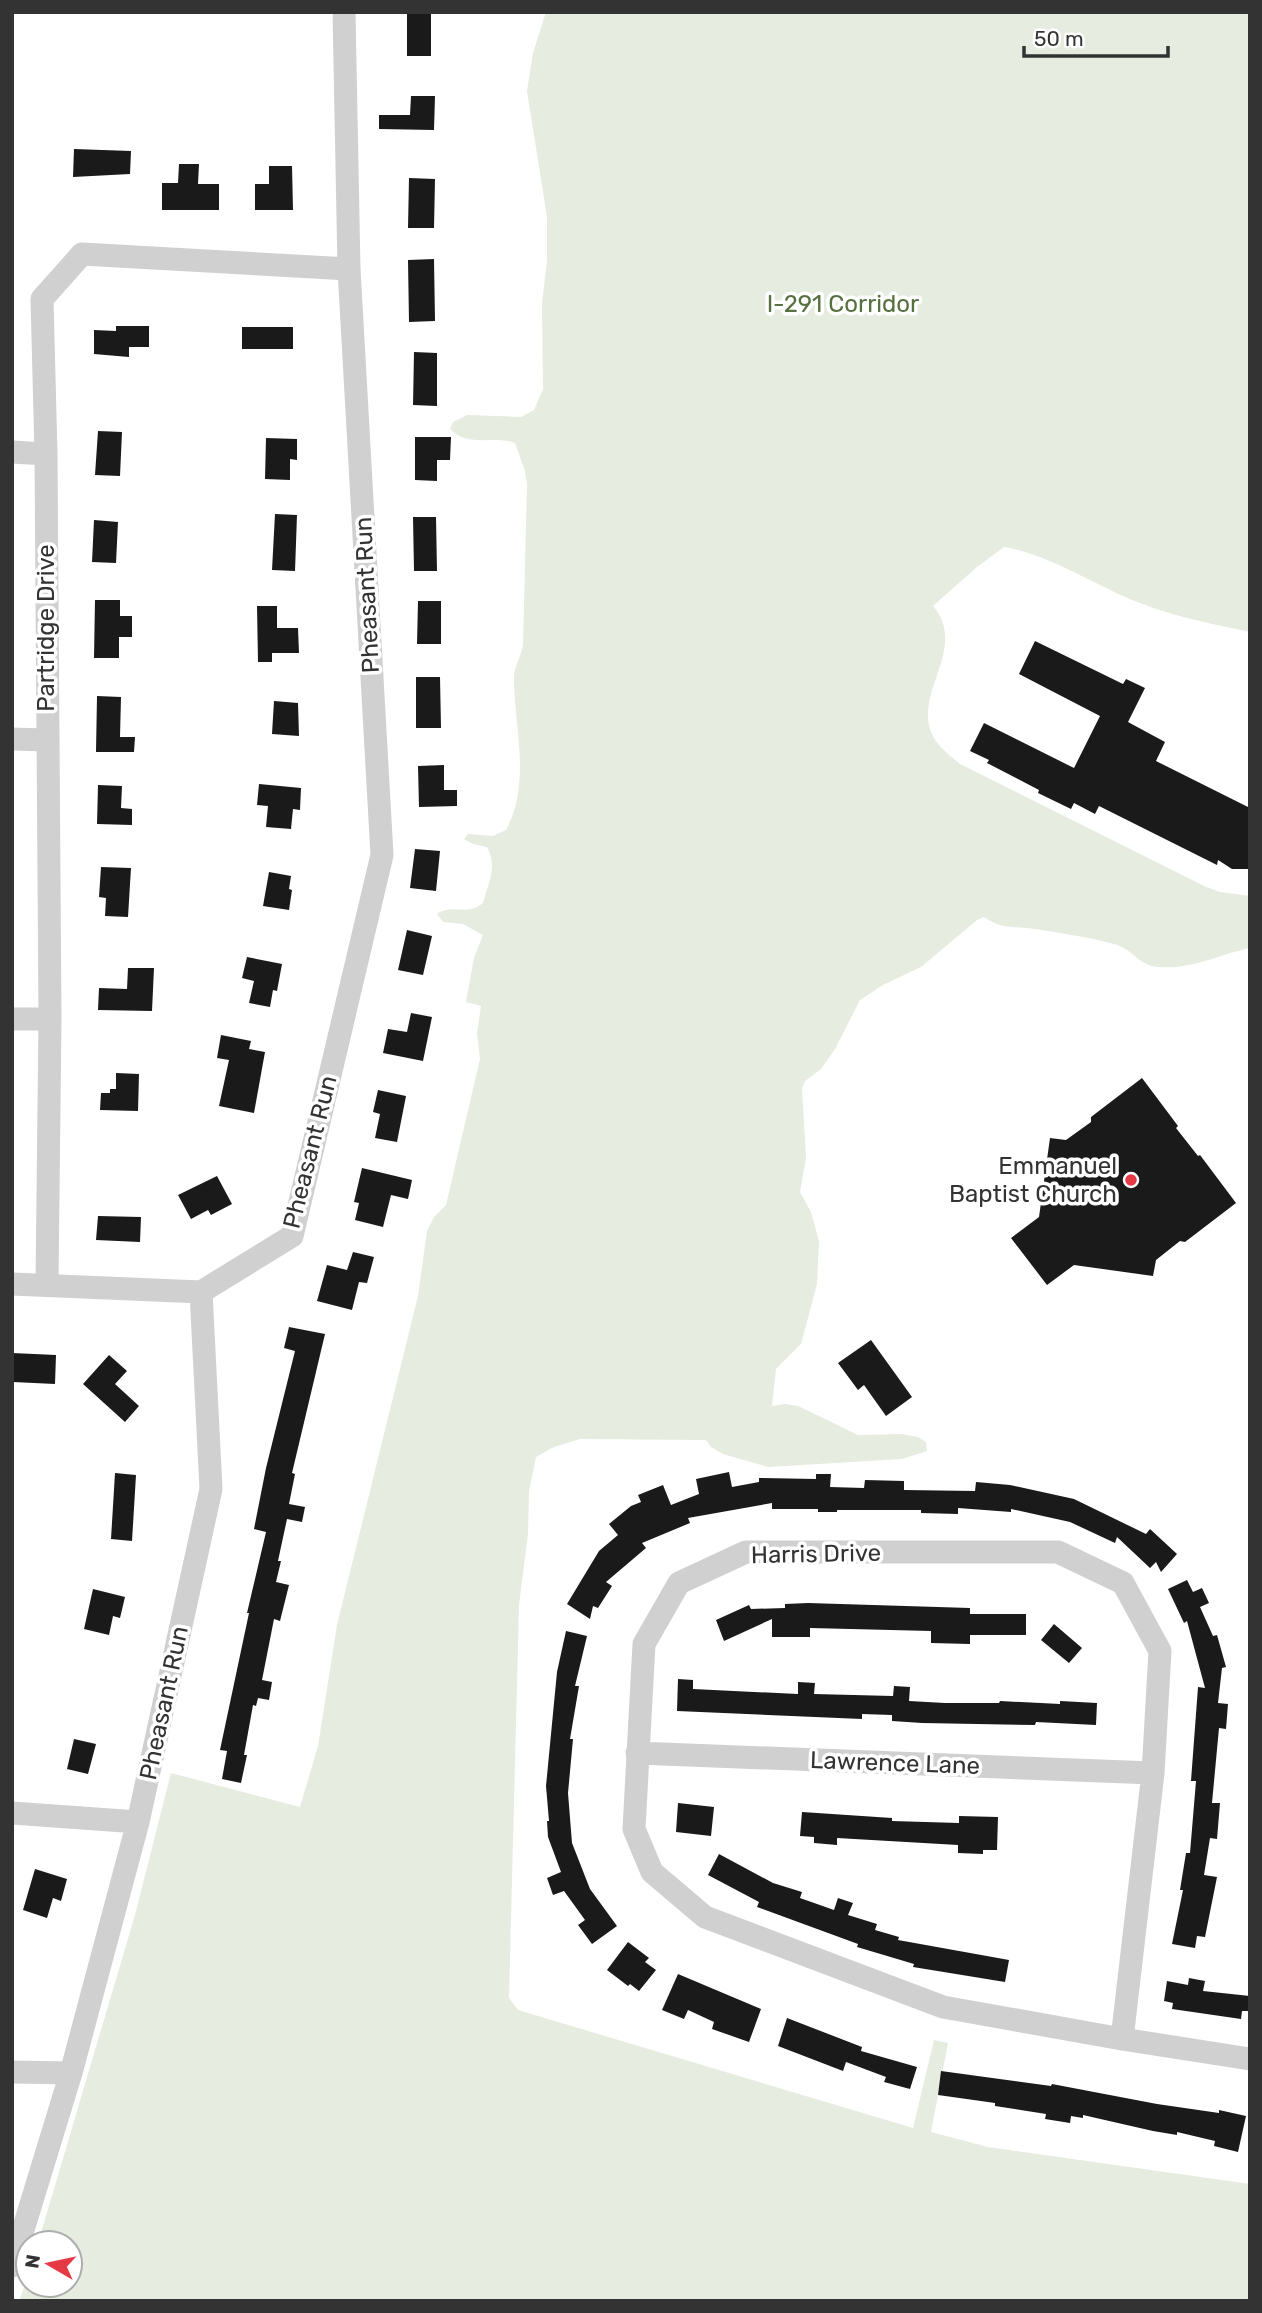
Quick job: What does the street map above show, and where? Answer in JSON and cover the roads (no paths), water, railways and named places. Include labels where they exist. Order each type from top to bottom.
[{"type":"street","name":"Pheasant Run","points":[[12,2266],[71,2073],[138,1822],[211,1489],[201,1292],[292,1236],[382,855],[349,270],[344,12]]},
{"type":"street","name":"Partridge Drive","points":[[47,1284],[50,1019],[46,454],[42,299],[82,254],[349,270]]},
{"type":"street","points":[[12,452],[46,454]]},
{"type":"street","points":[[12,739],[46,740]]},
{"type":"street","points":[[12,1019],[50,1019]]},
{"type":"street","points":[[12,1284],[201,1292]]},
{"type":"street","name":"Harris Drive","points":[[1122,2039],[1153,1773],[1160,1651],[1124,1583],[1058,1552],[746,1552],[679,1583],[644,1644],[634,1829],[652,1872],[705,1917],[943,2007],[1122,2039],[1250,2059]]},
{"type":"street","name":"Lawrence Lane","points":[[637,1753],[1153,1773]]},
{"type":"street","points":[[12,1813],[138,1822]]},
{"type":"street","points":[[12,2072],[71,2073]]},
{"type":"place","name":"Emmanuel Baptist Church","points":[[1131,1180]]},
{"type":"park label","name":"I-291 Corridor","points":[[843,304]]}]
